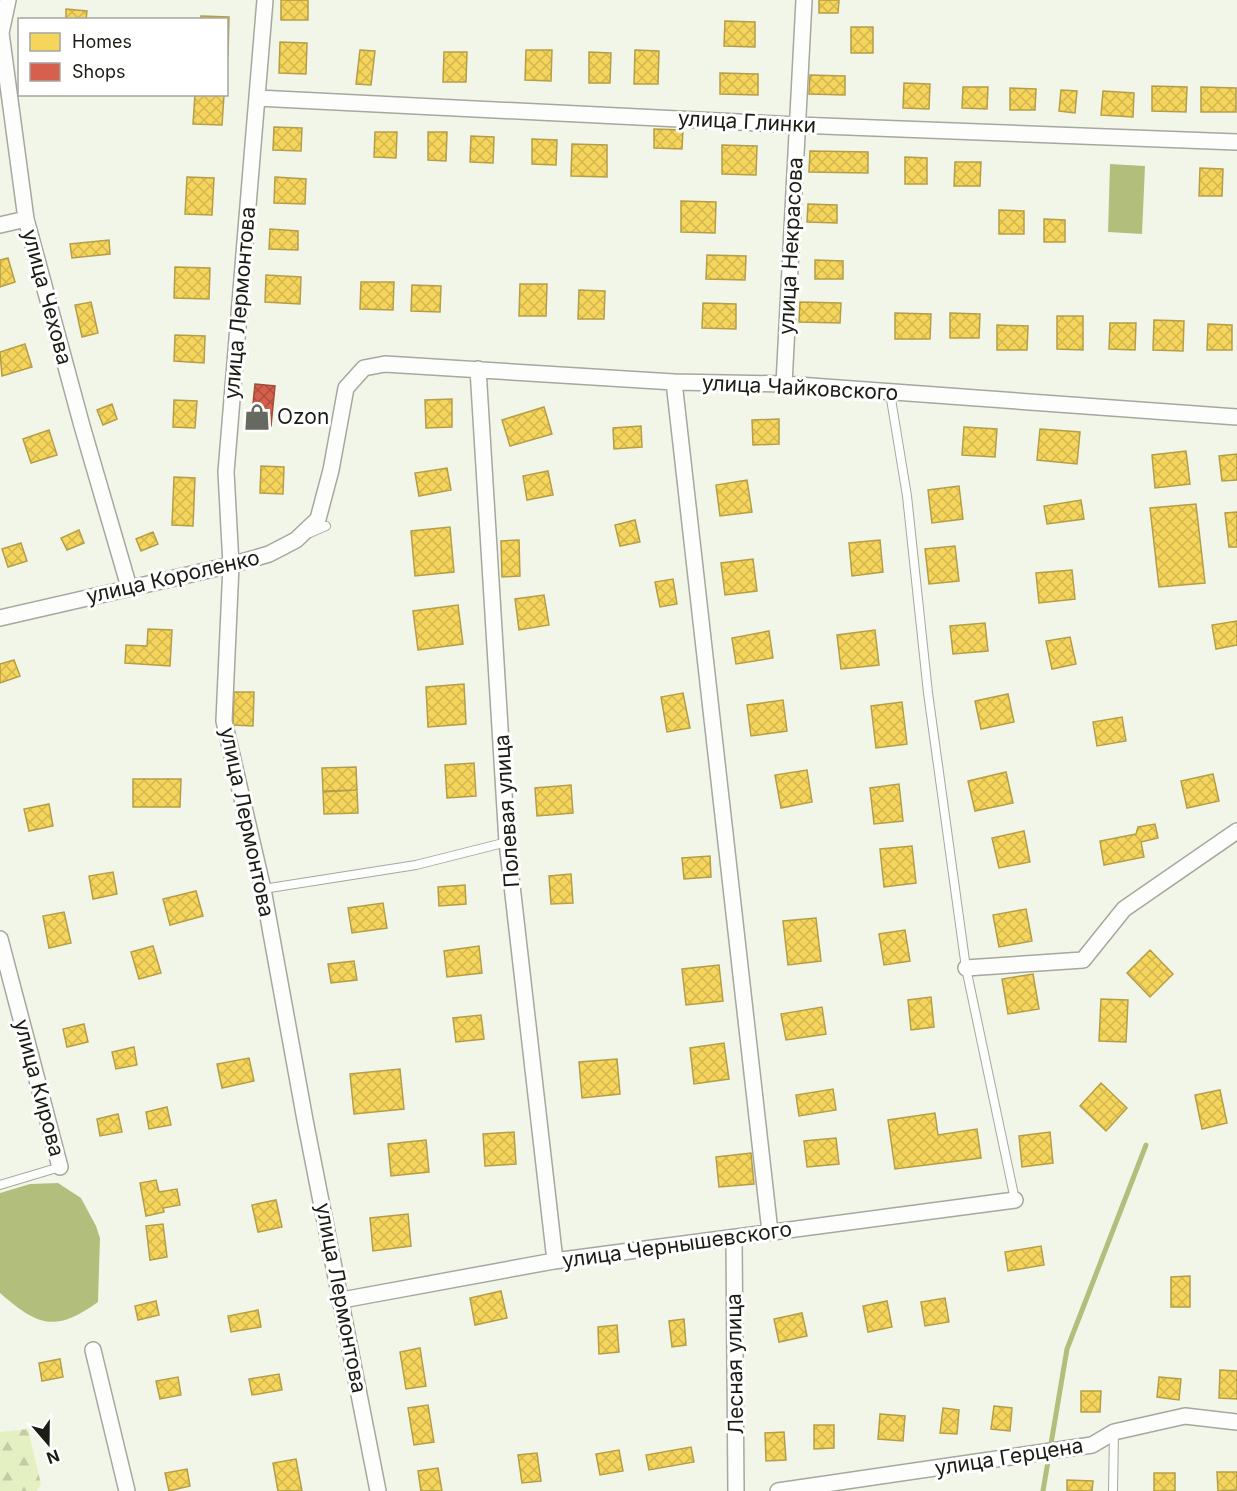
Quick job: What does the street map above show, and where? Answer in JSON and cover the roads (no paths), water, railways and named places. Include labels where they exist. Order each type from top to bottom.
[{"type":"street","name":"улица Чехова","points":[[8,0],[1,33],[26,219],[82,426],[129,587]]},
{"type":"street","name":"улица Лермонтова","points":[[265,0],[226,472],[231,565],[225,721],[263,889],[305,1120],[378,1491]]},
{"type":"street","name":"улица Некрасова","points":[[784,384],[804,0]]},
{"type":"street","name":"улица Глинки","points":[[257,98],[797,125],[1237,142]]},
{"type":"street","points":[[0,225],[26,219]]},
{"type":"street","name":"улица Чайковского","points":[[364,368],[385,364],[674,382],[784,384],[1237,417]]},
{"type":"street","name":"улица Короленко","points":[[0,618],[231,565],[269,554],[296,540],[318,519],[331,470],[346,388],[364,368]]},
{"type":"street","name":"Полевая улица","points":[[478,369],[507,842],[554,1256]]},
{"type":"street","points":[[674,382],[770,1232]]},
{"type":"street","points":[[966,969],[1083,960],[1124,909],[1237,831]]},
{"type":"street","name":"улица Кирова","points":[[0,939],[60,1167]]},
{"type":"street","name":"улица Чернышевского","points":[[342,1300],[554,1256],[734,1238],[1015,1200]]},
{"type":"street","name":"Лесная улица","points":[[734,1238],[736,1491]]},
{"type":"street","points":[[93,1350],[127,1491]]},
{"type":"street","name":"улица Герцена","points":[[778,1491],[1092,1445],[1114,1432],[1185,1416],[1237,1422]]},
{"type":"lane","points":[[890,393],[907,496],[928,693],[966,969],[1015,1200]]},
{"type":"lane","points":[[296,540],[326,526]]},
{"type":"lane","points":[[263,889],[416,865],[507,842]]},
{"type":"lane","points":[[0,1185],[60,1167]]},
{"type":"lane","points":[[1113,1491],[1114,1432]]},
{"type":"waterway","points":[[1043,1491],[1067,1349],[1146,1145]]},
{"type":"place","name":"Ozon","points":[[257,417]]}]
